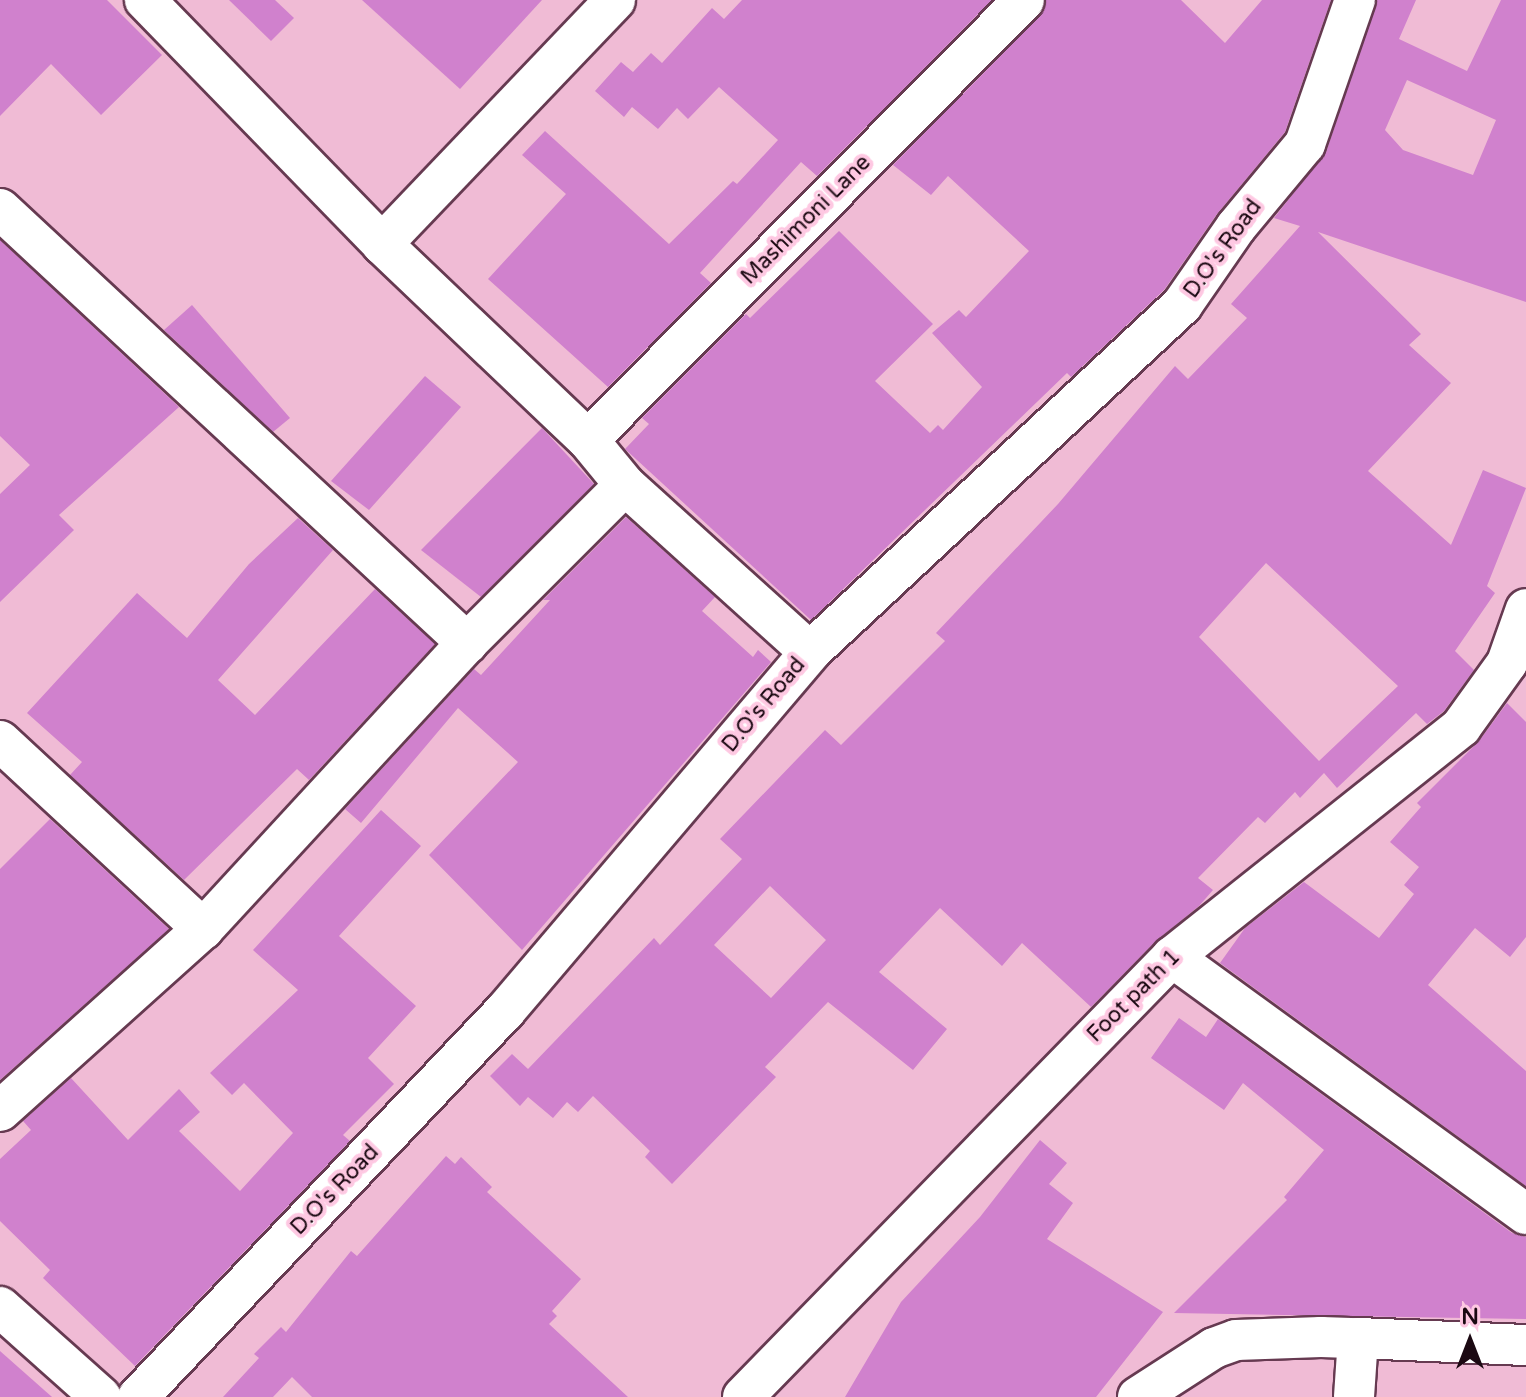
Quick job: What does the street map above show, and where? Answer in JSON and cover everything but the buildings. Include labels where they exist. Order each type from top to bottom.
[{"type":"street","points":[[145,0],[382,244],[588,440],[625,485],[810,652]]},
{"type":"street","points":[[382,244],[615,0]]},
{"type":"street","name":"Mashimoni Lane","points":[[588,440],[1024,0]]},
{"type":"street","name":"D.O's Road","points":[[138,1397],[505,1011],[810,652],[1182,305],[1236,227],[1305,144],[1355,0]]},
{"type":"street","points":[[0,209],[467,643]]},
{"type":"street","points":[[0,1111],[203,929],[467,643],[625,485]]},
{"type":"street","name":"Foot path 1","points":[[743,1397],[1172,957],[1461,727],[1507,663],[1526,609]]},
{"type":"street","points":[[0,741],[203,929]]},
{"type":"street","points":[[1172,957],[1526,1214]]},
{"type":"street","points":[[0,1307],[101,1397]]},
{"type":"street","points":[[1354,1397],[1358,1338]]},
{"type":"street","points":[[1138,1397],[1214,1348],[1236,1340],[1358,1338],[1526,1345]]}]
